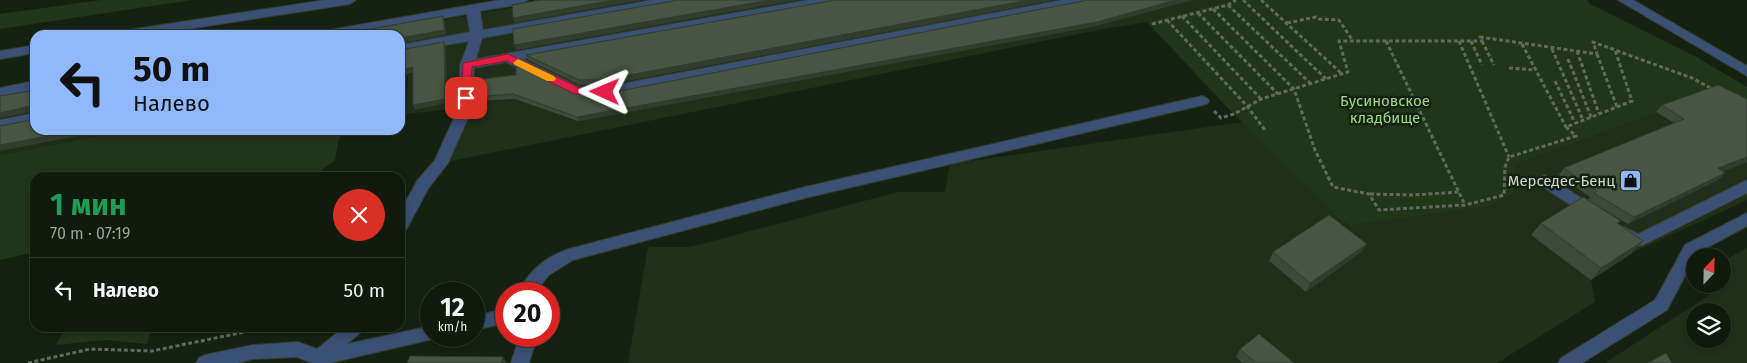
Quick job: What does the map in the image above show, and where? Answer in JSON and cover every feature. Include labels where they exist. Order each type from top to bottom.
[{"type":"street","points":[[159,30],[350,0]]},
{"type":"street","points":[[353,30],[522,0]]},
{"type":"street","points":[[405,49],[674,0]]},
{"type":"street","points":[[466,65],[830,0]]},
{"type":"street","points":[[508,58],[578,92],[605,92],[1082,0]]},
{"type":"street","points":[[1624,0],[1747,72]]},
{"type":"street","points":[[405,217],[422,185],[441,163],[466,107],[466,65],[476,35],[473,9]]},
{"type":"street","points":[[0,54],[30,50]]},
{"type":"street","points":[[0,93],[30,87]]},
{"type":"street","points":[[531,282],[550,264],[578,252],[706,216],[986,149],[1202,101]]},
{"type":"street","points":[[0,125],[30,119]]},
{"type":"street","points":[[1545,181],[1637,241],[1747,186]]},
{"type":"street","points":[[1567,363],[1661,305],[1691,249],[1747,219]]},
{"type":"street","points":[[320,361],[350,332]]},
{"type":"street","points":[[205,363],[253,352],[298,349],[320,361],[420,336]]},
{"type":"street","points":[[520,363],[525,347]]},
{"type":"path","points":[[1152,24],[1228,5],[1236,0]]},
{"type":"path","points":[[1243,0],[1326,79]]},
{"type":"path","points":[[1261,0],[1341,74]]},
{"type":"path","points":[[1228,5],[1310,84]]},
{"type":"path","points":[[1213,9],[1294,89],[1315,150],[1333,187],[1369,194],[1414,195],[1459,192]]},
{"type":"path","points":[[1198,13],[1278,94]]},
{"type":"path","points":[[1182,16],[1261,99]]},
{"type":"path","points":[[1287,23],[1316,16],[1320,19],[1339,20],[1353,41]]},
{"type":"path","points":[[1167,20],[1248,106],[1265,130]]},
{"type":"path","points":[[1494,65],[1480,37],[1552,49],[1552,46],[1597,54]]},
{"type":"path","points":[[1386,41],[1465,205]]},
{"type":"path","points":[[1459,41],[1509,157]]},
{"type":"path","points":[[1470,41],[1482,65]]},
{"type":"path","points":[[1202,101],[1221,118],[1261,99],[1348,72],[1338,42],[1482,41]]},
{"type":"path","points":[[1617,107],[1593,42],[1692,78],[1716,90]]},
{"type":"path","points":[[1369,194],[1378,210],[1465,205],[1504,195],[1504,167],[1509,157],[1576,136],[1566,127],[1522,44]]},
{"type":"path","points":[[1552,49],[1583,120]]},
{"type":"path","points":[[1566,127],[1632,101],[1615,50]]},
{"type":"path","points":[[1577,51],[1600,114]]},
{"type":"path","points":[[1568,59],[1592,117]]},
{"type":"path","points":[[1509,68],[1536,70]]},
{"type":"path","points":[[1555,81],[1575,123]]},
{"type":"path","points":[[28,363],[90,350],[152,351],[245,332]]},
{"type":"shaded area","points":[[556,0],[1232,0],[1147,22],[1098,30],[441,163],[466,107],[406,114],[408,76],[405,76],[405,30],[386,30]]},
{"type":"shaded area","points":[[1712,93],[1747,109],[1747,200],[1632,253],[1591,280],[1595,302],[1497,363],[628,363],[648,247],[690,247],[898,192],[945,192],[950,164],[1243,122],[1341,221],[1350,225],[1513,194],[1516,168],[1519,163]]},
{"type":"shaded area","points":[[30,94],[30,135],[102,135],[0,155],[0,100]]},
{"type":"shaded area","points":[[1747,248],[1747,363],[1605,363],[1686,310],[1686,348],[1731,348],[1731,303],[1697,303],[1712,293],[1731,293],[1731,257]]},
{"type":"green space","points":[[101,0],[192,0],[0,29],[0,14]]},
{"type":"green space","name":"Бусиновское кладбище","points":[[1232,0],[1587,0],[1590,4],[1698,58],[1747,87],[1747,109],[1712,93],[1519,163],[1516,168],[1513,194],[1489,206],[1350,225],[1341,221],[1225,105],[1147,22]]},
{"type":"green space","points":[[102,135],[342,135],[338,142],[335,160],[319,172],[30,172],[30,253],[0,260],[0,155]]},
{"type":"green space","points":[[64,332],[151,332],[147,344],[105,340],[56,345]]},
{"type":"building","points":[[540,0],[613,0],[513,18],[512,5]]},
{"type":"building","points":[[675,0],[770,0],[514,45],[513,29]]},
{"type":"building","points":[[1028,0],[603,80],[579,80],[526,55],[830,1]]},
{"type":"building","points":[[1085,0],[1176,0],[1097,22],[577,117],[513,94],[473,97],[473,80],[516,75],[516,65],[571,92],[604,94]]},
{"type":"building","points":[[443,16],[444,30],[405,37],[405,30],[366,30]]},
{"type":"building","points":[[444,42],[445,99],[413,105],[413,67],[405,69],[405,49]]},
{"type":"building","points":[[1718,85],[1747,99],[1747,157],[1718,168],[1725,173],[1634,217],[1594,193],[1597,191],[1564,168],[1684,119],[1662,105]]},
{"type":"building","points":[[30,91],[30,106],[0,113],[0,96]]},
{"type":"building","points":[[30,120],[30,135],[53,135],[0,145],[0,126]]},
{"type":"building","points":[[1583,197],[1621,221],[1617,223],[1643,241],[1601,268],[1541,223]]},
{"type":"building","points":[[1329,215],[1367,244],[1310,283],[1273,252]]},
{"type":"building","points":[[1259,334],[1294,363],[1256,363],[1240,349]]},
{"type":"building","points":[[1666,353],[1672,363],[1648,363]]},
{"type":"building","points":[[410,356],[503,357],[501,363],[407,363]]},
{"type":"slow traffic","points":[[518,63],[551,79]]},
{"type":"place","name":"Мерседес-Бенц","points":[[1631,181]]},
{"type":"route","points":[[466,98],[466,65],[508,58],[578,92],[605,92]]}]
